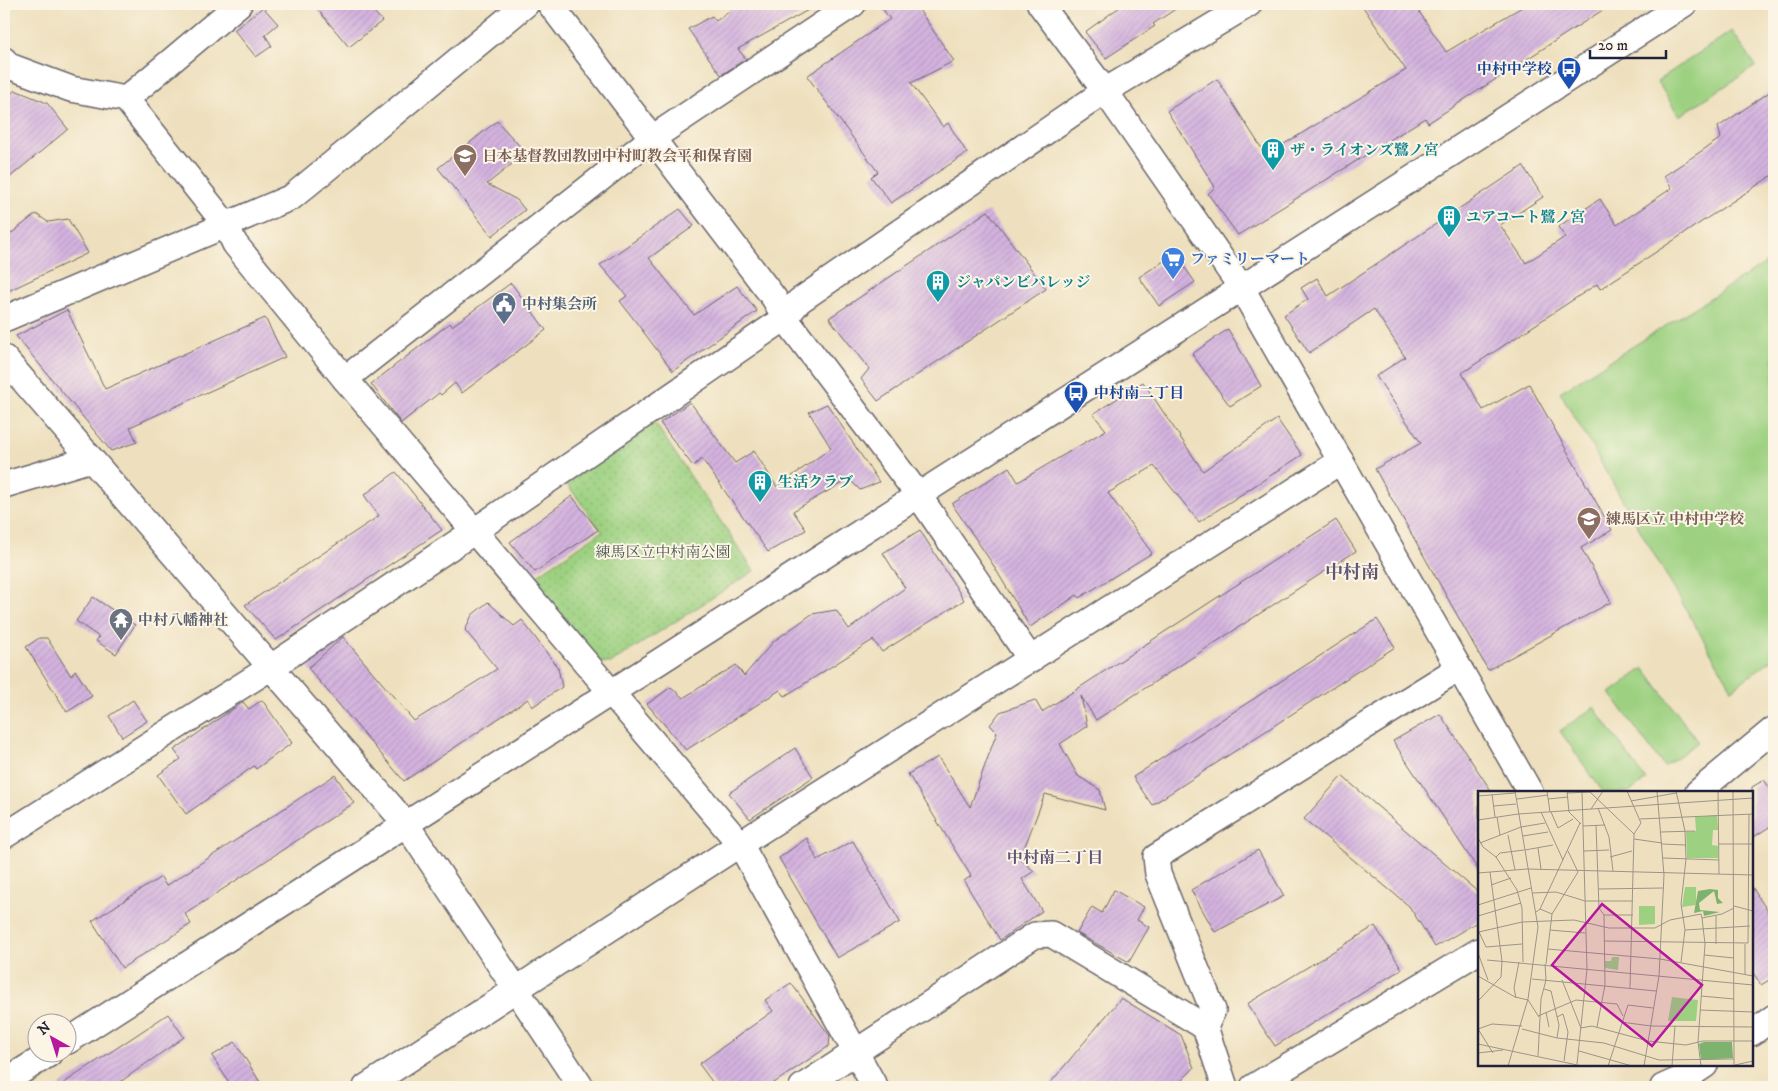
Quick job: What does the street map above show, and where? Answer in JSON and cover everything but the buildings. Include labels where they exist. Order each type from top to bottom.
[{"type":"street","points":[[126,99],[239,4]]},
{"type":"street","points":[[4,319],[292,197],[526,4]]},
{"type":"street","points":[[550,4],[774,298],[786,318],[919,496],[1031,660]]},
{"type":"street","points":[[345,379],[652,139],[853,4]]},
{"type":"street","points":[[1040,4],[1105,91],[1241,287],[1529,791]]},
{"type":"street","points":[[4,836],[270,668],[474,532],[786,318],[799,301],[1105,91],[1249,4]]},
{"type":"street","points":[[78,1035],[1684,4]]},
{"type":"street","points":[[4,60],[9,66],[71,89],[126,99],[226,225],[235,244],[345,379],[740,844],[876,1087]]},
{"type":"street","points":[[4,358],[406,824],[581,1087]]},
{"type":"street","points":[[4,485],[90,459]]},
{"type":"street","points":[[366,1087],[517,991],[740,844],[1341,461]]},
{"type":"street","points":[[1205,1027],[1213,1010],[1158,874],[1156,857],[1459,668]]},
{"type":"street","points":[[1699,791],[1774,730]]},
{"type":"street","points":[[802,1087],[1035,935],[1052,934],[1205,1027],[1225,1087]]},
{"type":"street","points":[[1253,1087],[1478,951]]},
{"type":"street","points":[[1753,1032],[1774,1017]]},
{"type":"street","points":[[4,1082],[32,1064]]},
{"type":"street","points":[[1663,1087],[1694,1073]]},
{"type":"green space","points":[[1732,31],[1756,66],[1679,116],[1657,81]]},
{"type":"green space","points":[[1774,258],[1774,658],[1732,689],[1560,392]]},
{"type":"green space","name":"練馬区立中村南公園","points":[[655,423],[754,571],[611,663],[598,662],[530,580],[602,531],[566,483]]},
{"type":"green space","points":[[1644,668],[1698,742],[1664,767],[1610,693]]},
{"type":"green space","points":[[1594,707],[1646,780],[1630,791],[1602,791],[1560,731]]},
{"type":"place","name":"中村中学校","points":[[1569,90]]},
{"type":"place","name":"ザ・ライオンズ鷺ノ宮","points":[[1273,171]]},
{"type":"place","name":"日本基督教団教団中村町教会平和保育園","points":[[465,177]]},
{"type":"place","name":"ユアコート鷺ノ宮","points":[[1449,238]]},
{"type":"place","name":"ファミリーマート","points":[[1173,280]]},
{"type":"place","name":"ジャパンビバレッジ","points":[[938,303]]},
{"type":"place","name":"中村集会所","points":[[504,325]]},
{"type":"place","name":"中村南二丁目","points":[[1076,414]]},
{"type":"place","name":"生活クラブ","points":[[760,503]]},
{"type":"place","name":"練馬区立 中村中学校","points":[[1589,540]]},
{"type":"place","name":"中村八幡神社","points":[[121,641]]},
{"type":"district","name":"中村南","points":[[1352,573]]},
{"type":"district","name":"中村南二丁目","points":[[1055,858]]}]
